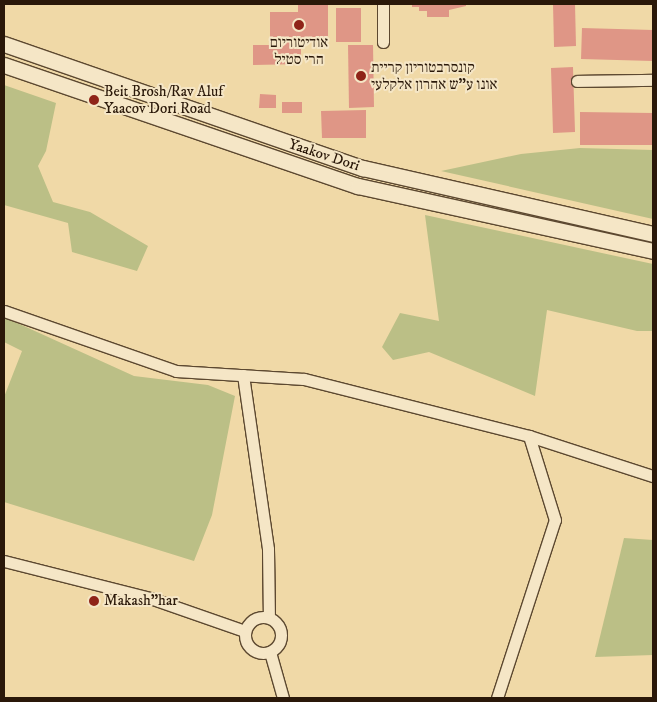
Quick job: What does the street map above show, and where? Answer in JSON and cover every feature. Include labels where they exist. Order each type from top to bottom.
[{"type":"main road","name":"Yaakov Dori","points":[[5,42],[363,168],[653,234]]},
{"type":"main road","name":"Yaakov Dori","points":[[4,65],[358,186],[653,251]]},
{"type":"street","points":[[383,4],[383,42]]},
{"type":"street","points":[[577,81],[653,80]]},
{"type":"street","points":[[4,310],[176,371],[304,379],[529,436],[653,476]]},
{"type":"street","points":[[243,375],[268,549],[269,617]]},
{"type":"street","points":[[497,698],[555,520],[529,436]]},
{"type":"street","points":[[4,561],[150,598],[245,631]]},
{"type":"street","points":[[269,617],[278,625],[282,637],[276,648],[270,652],[260,653],[249,648],[245,631],[256,618],[269,617]]},
{"type":"street","points":[[270,652],[283,698]]},
{"type":"green space","points":[[4,85],[56,103],[46,151],[38,166],[53,202],[90,212],[148,246],[137,271],[72,252],[68,223],[4,205]]},
{"type":"green space","points":[[580,148],[653,150],[653,219],[441,171],[521,154]]},
{"type":"green space","points":[[425,215],[653,264],[653,331],[637,331],[547,310],[535,396],[429,352],[393,360],[382,347],[400,313],[439,321]]},
{"type":"green space","points":[[4,317],[134,376],[208,385],[235,396],[212,515],[194,561],[4,502],[4,397],[22,351],[4,342]]},
{"type":"green space","points":[[624,538],[653,540],[653,655],[595,657]]},
{"type":"building","name":"אודיטוריום הרי סטיל","points":[[298,4],[328,4],[328,37],[301,38],[301,64],[253,65],[253,45],[284,45],[284,37],[270,37],[270,12],[298,12]]},
{"type":"building","points":[[412,4],[466,4],[466,6],[449,10],[449,17],[427,17],[427,11],[419,11],[419,7],[412,7]]},
{"type":"building","points":[[553,4],[575,4],[576,46],[554,47]]},
{"type":"building","points":[[336,8],[361,8],[361,42],[336,42]]},
{"type":"building","points":[[582,28],[653,30],[653,61],[581,59]]},
{"type":"building","name":"קונסרבטוריון קריית אונו ע\"ש אהרון אלקלעי","points":[[348,45],[373,45],[374,107],[349,108]]},
{"type":"building","points":[[573,67],[575,132],[553,133],[551,68]]},
{"type":"building","points":[[260,94],[276,95],[276,108],[259,108]]},
{"type":"building","points":[[282,102],[302,102],[302,113],[282,113]]},
{"type":"building","points":[[366,110],[366,138],[322,138],[321,111]]},
{"type":"building","points":[[580,112],[653,113],[653,145],[580,145]]},
{"type":"place","name":"אודיטוריום הרי סטיל","points":[[299,25]]},
{"type":"place","name":"קונסרבטוריון קריית אונו ע\"ש אהרון אלקלעי","points":[[361,76]]},
{"type":"place","name":"Beit Brosh/Rav Aluf Yaacov Dori Road","points":[[94,100]]},
{"type":"place","name":"Makash\"har","points":[[94,601]]}]
